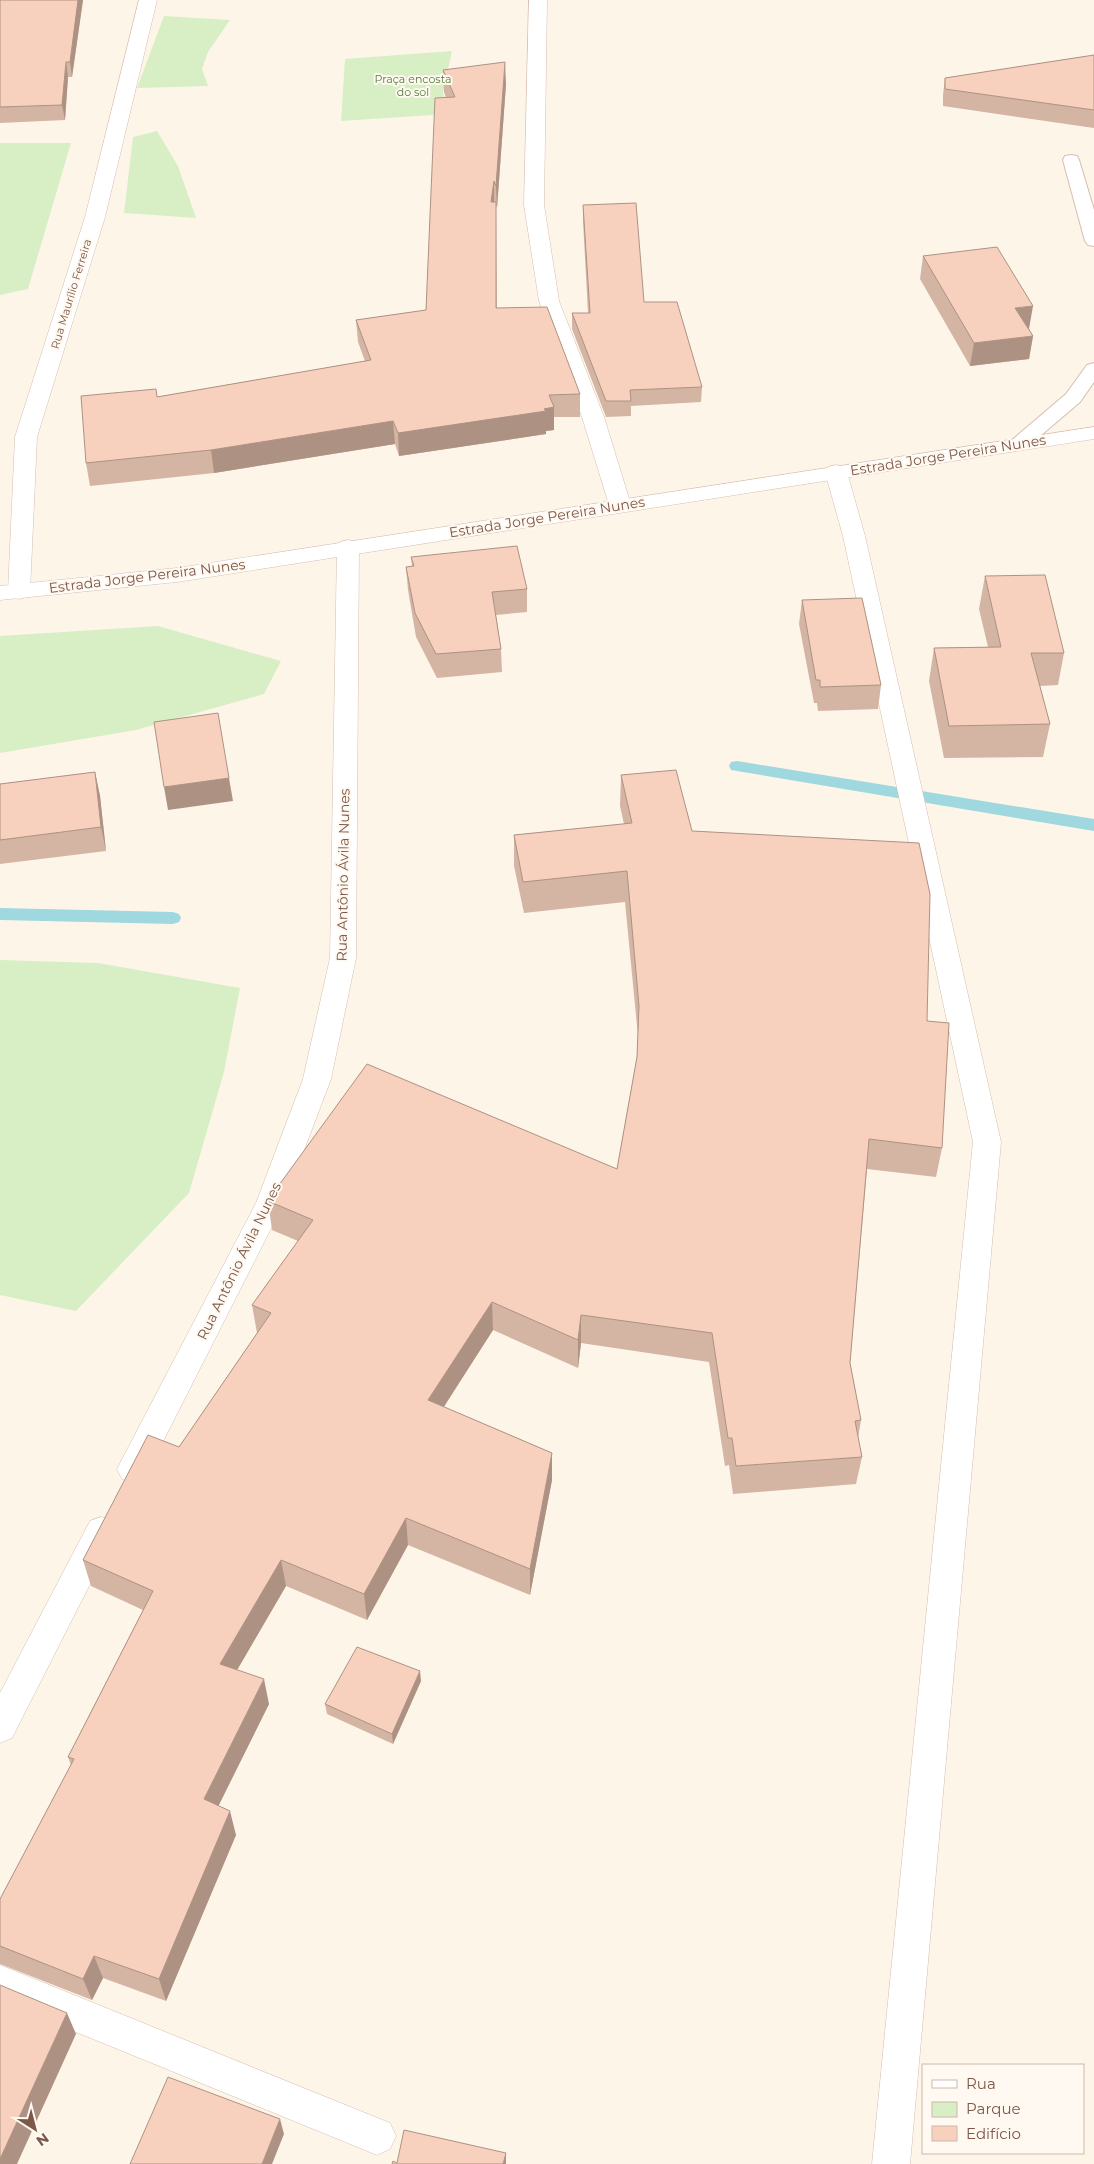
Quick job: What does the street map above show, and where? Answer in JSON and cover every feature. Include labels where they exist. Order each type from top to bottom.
[{"type":"street","name":"Rua Maurílio Ferreira","points":[[9,592],[26,437],[95,217],[148,0]]},
{"type":"street","points":[[538,0],[534,205],[549,301],[593,417],[620,505]]},
{"type":"street","name":"Estrada Jorge Pereira Nunes","points":[[9,592],[176,575],[1094,433]]},
{"type":"street","points":[[836,472],[854,536],[987,1142],[891,2164]]},
{"type":"street","name":"Rua Antônio Ávila Nunes","points":[[0,1727],[270,1203],[317,1079],[343,958],[348,547]]},
{"type":"street","points":[[0,1982],[377,2136]]},
{"type":"lane","points":[[1071,160],[1094,240]]},
{"type":"lane","points":[[1019,444],[1073,398],[1094,369]]},
{"type":"green space","points":[[164,16],[230,20],[208,52],[202,69],[208,86],[137,88]]},
{"type":"green space","name":"Praça encosta do sol","points":[[452,51],[443,93],[448,114],[341,121],[345,59]]},
{"type":"green space","points":[[157,131],[178,166],[196,218],[124,213],[133,137]]},
{"type":"green space","points":[[0,143],[71,143],[28,289],[0,295]]},
{"type":"green space","points":[[158,626],[281,661],[264,694],[136,730],[0,753],[0,636]]},
{"type":"green space","points":[[0,960],[98,963],[240,988],[224,1072],[189,1193],[76,1311],[0,1295]]},
{"type":"building","points":[[0,0],[78,0],[70,62],[66,62],[62,105],[0,107]]},
{"type":"building","points":[[1094,55],[1094,110],[945,89],[945,78]]},
{"type":"building","points":[[505,62],[496,186],[494,181],[491,202],[496,202],[496,308],[547,307],[580,394],[549,395],[554,407],[544,409],[546,411],[398,433],[393,421],[211,450],[86,463],[81,396],[156,389],[157,397],[371,360],[356,320],[426,310],[435,98],[455,97],[443,70]]},
{"type":"building","points":[[636,203],[644,302],[677,302],[702,387],[630,390],[631,401],[606,401],[572,313],[590,313],[583,205]]},
{"type":"building","points":[[997,247],[1033,306],[1015,308],[1033,336],[974,343],[923,256]]},
{"type":"building","points":[[517,546],[527,589],[492,592],[501,649],[436,654],[415,613],[406,567],[414,566],[411,557]]},
{"type":"building","points":[[1045,575],[1064,653],[1031,653],[1050,724],[949,726],[934,648],[1001,647],[985,576]]},
{"type":"building","points":[[862,598],[881,685],[820,687],[820,680],[816,680],[802,600]]},
{"type":"building","points":[[218,713],[229,778],[164,787],[154,722]]},
{"type":"building","points":[[676,770],[692,831],[919,843],[930,894],[927,1021],[949,1023],[942,1148],[869,1139],[850,1363],[861,1420],[855,1421],[862,1457],[736,1466],[732,1438],[728,1438],[712,1333],[581,1315],[578,1340],[492,1302],[428,1400],[552,1453],[530,1569],[406,1518],[364,1594],[281,1560],[220,1664],[264,1679],[204,1799],[230,1811],[159,1979],[94,1956],[83,1979],[0,1946],[0,1899],[74,1759],[68,1757],[153,1591],[83,1560],[148,1435],[179,1447],[271,1313],[252,1305],[313,1220],[268,1201],[367,1064],[617,1169],[637,1057],[639,1006],[627,871],[523,882],[514,835],[632,823],[621,775]]},
{"type":"building","points":[[95,772],[101,827],[0,840],[0,784]]},
{"type":"building","points":[[357,1647],[420,1671],[392,1734],[325,1704]]},
{"type":"building","points":[[0,1985],[67,2013],[0,2159]]},
{"type":"building","points":[[168,2077],[280,2119],[262,2164],[130,2164]]},
{"type":"building","points":[[404,2130],[506,2153],[503,2164],[392,2164],[393,2161],[397,2163]]},
{"type":"waterway","points":[[737,766],[1094,825]]},
{"type":"waterway","points":[[0,914],[173,918]]}]
